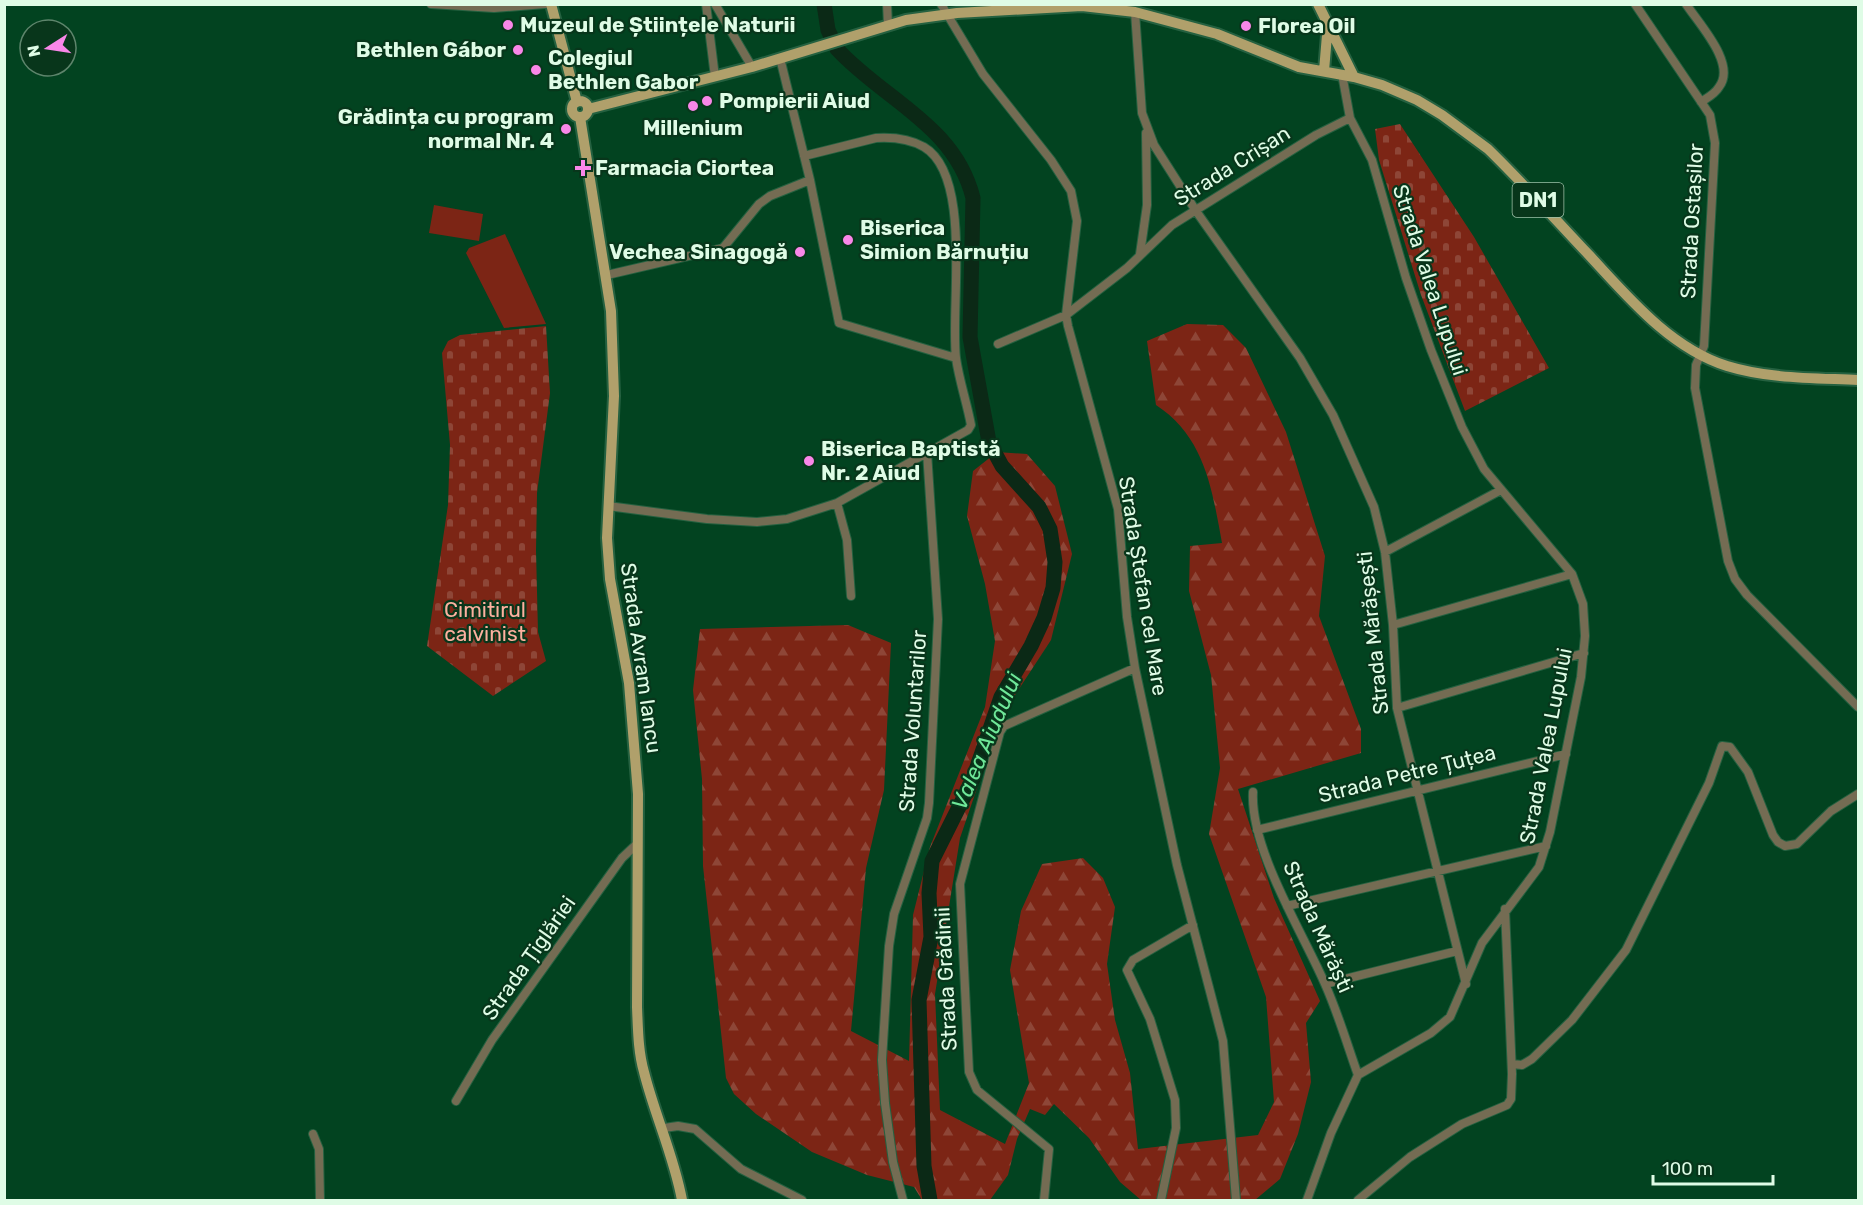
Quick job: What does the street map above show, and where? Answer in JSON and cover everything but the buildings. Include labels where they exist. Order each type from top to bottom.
[{"type":"main road","points":[[551,4],[576,102],[584,102],[584,113]]},
{"type":"main road","points":[[1318,4],[1354,76]]},
{"type":"main road","name":"DN1","points":[[584,113],[752,67],[943,9],[1068,6],[1135,12],[1217,34],[1283,62],[1354,76],[1417,100],[1464,129],[1513,173],[1641,310],[1673,338],[1724,366],[1748,372],[1784,377],[1858,380]]},
{"type":"main road","points":[[1324,71],[1328,23]]},
{"type":"main road","name":"Strada Avram Iancu","points":[[584,113],[612,321],[614,396],[608,506],[610,579],[629,683],[639,842],[637,950],[639,1042],[643,1070],[664,1128],[682,1200]]},
{"type":"street","points":[[431,4],[494,8],[545,4]]},
{"type":"street","points":[[706,4],[715,77]]},
{"type":"street","points":[[715,4],[752,67]]},
{"type":"street","points":[[887,4],[888,25]]},
{"type":"street","name":"Strada Ostașilor","points":[[1635,4],[1710,115],[1715,143],[1704,346],[1696,365],[1695,388],[1722,535],[1735,579],[1747,595],[1858,706]]},
{"type":"street","points":[[1686,4],[1718,51],[1725,71],[1719,88],[1701,102]]},
{"type":"street","name":"Strada Ștefan cel Mare","points":[[943,9],[983,74],[1051,160],[1071,191],[1077,221],[1066,315],[1118,510],[1127,617],[1136,668],[1162,798],[1222,1041],[1236,1200]]},
{"type":"street","name":"Strada Mărășești","points":[[1135,12],[1138,76],[1146,129],[1196,211],[1300,358],[1333,415],[1374,507],[1385,552],[1393,625],[1397,708],[1466,984]]},
{"type":"street","points":[[780,58],[810,180],[839,323],[956,358]]},
{"type":"street","name":"Strada Valea Lupului","points":[[1342,74],[1350,118],[1372,160],[1406,278],[1431,351],[1471,447],[1501,490],[1553,548],[1572,574],[1583,604],[1584,652],[1566,754],[1546,846],[1539,867],[1505,909],[1482,943],[1455,1009],[1445,1023],[1358,1075]]},
{"type":"street","name":"Strada Crișan","points":[[998,344],[1066,315],[1127,268],[1172,225],[1316,135],[1350,118]]},
{"type":"street","name":"Strada Crișan","points":[[1140,254],[1147,206],[1146,129]]},
{"type":"street","points":[[608,506],[670,515],[757,522],[787,519],[837,503],[968,430],[971,425],[956,358],[955,212],[945,170],[936,157],[915,142],[887,138],[876,138],[804,156]]},
{"type":"street","points":[[607,276],[723,248],[759,204],[770,196],[810,180]]},
{"type":"street","name":"Strada Voluntarilor","points":[[903,1200],[893,1161],[882,1060],[889,946],[894,914],[927,818],[929,803],[938,619],[927,452]]},
{"type":"street","points":[[1385,552],[1501,490]]},
{"type":"street","points":[[837,503],[847,540],[851,596]]},
{"type":"street","points":[[1393,625],[1572,574]]},
{"type":"street","points":[[1397,708],[1584,652]]},
{"type":"street","name":"Strada Grădinii","points":[[1044,1200],[1049,1149],[977,1090],[972,1083],[968,1059],[960,884],[964,861],[1000,732],[1004,726],[1136,668]]},
{"type":"street","points":[[1512,1064],[1522,1065],[1532,1059],[1572,1020],[1626,951],[1709,783],[1722,746],[1730,747],[1742,760],[1773,835],[1785,846],[1797,844],[1831,811],[1858,794]]},
{"type":"street","name":"Strada Petre Țuțea","points":[[1257,830],[1417,788],[1566,754]]},
{"type":"street","name":"Strada Mărăști","points":[[1253,792],[1252,811],[1257,830],[1287,906],[1325,984],[1358,1075]]},
{"type":"street","name":"Strada Țiglăriei","points":[[456,1101],[492,1040],[622,858],[639,842]]},
{"type":"street","points":[[1287,906],[1546,846]]},
{"type":"street","points":[[1358,1200],[1410,1157],[1462,1124],[1507,1105],[1512,1088],[1512,1064],[1505,909]]},
{"type":"street","points":[[1161,1200],[1176,1128],[1175,1100],[1150,1019],[1127,970],[1133,960],[1193,925]]},
{"type":"street","points":[[1325,984],[1457,951]]},
{"type":"street","points":[[1307,1200],[1331,1133],[1358,1075]]},
{"type":"street","points":[[664,1128],[678,1126],[695,1129],[741,1169],[802,1200]]},
{"type":"street","points":[[313,1134],[320,1164],[320,1200]]},
{"type":"green space","points":[[1400,124],[1474,237],[1549,368],[1465,411],[1421,295],[1379,160],[1375,129]]},
{"type":"green space","points":[[434,205],[483,214],[479,241],[429,233]]},
{"type":"green space","points":[[505,234],[546,324],[504,328],[466,253],[469,248]]},
{"type":"green space","points":[[1187,324],[1223,325],[1246,348],[1286,432],[1325,556],[1319,616],[1361,729],[1361,753],[1238,789],[1274,898],[1320,1001],[1306,1023],[1311,1082],[1298,1134],[1280,1179],[1255,1200],[1141,1200],[1120,1182],[1089,1138],[1054,1104],[1045,1115],[1030,1109],[1017,1139],[1008,1175],[990,1200],[922,1200],[914,1187],[867,1175],[812,1152],[756,1114],[734,1094],[726,1078],[703,866],[702,779],[693,690],[700,629],[848,625],[891,643],[884,790],[866,868],[851,1031],[909,1061],[913,915],[930,847],[985,707],[995,641],[985,584],[967,516],[973,471],[997,452],[1027,454],[1055,486],[1072,554],[1051,640],[1002,715],[960,838],[935,994],[940,1110],[1005,1144],[1029,1083],[1010,970],[1021,911],[1042,864],[1083,858],[1103,878],[1115,907],[1107,964],[1115,1020],[1130,1073],[1138,1149],[1258,1135],[1274,1102],[1266,997],[1209,834],[1220,768],[1211,675],[1189,591],[1190,546],[1222,543],[1210,484],[1196,448],[1186,432],[1156,405],[1147,341]]},
{"type":"green space","name":"Cimitirul calvinist","points":[[546,326],[550,393],[537,493],[536,551],[538,632],[546,661],[493,696],[427,646],[448,505],[450,445],[442,353],[448,341],[460,335]]},
{"type":"waterway","name":"Valea Aiudului","points":[[824,4],[828,30],[837,49],[934,132],[951,151],[964,173],[973,198],[970,337],[989,442],[1002,466],[1039,507],[1050,529],[1055,562],[1053,588],[1044,618],[1031,646],[1001,697],[973,779],[932,861],[929,893],[931,937],[919,1000],[924,1166],[930,1200]]},
{"type":"place","name":"Muzeul de Științele Naturii","points":[[508,25]]},
{"type":"place","name":"Florea Oil","points":[[1246,26]]},
{"type":"place","name":"Bethlen Gábor","points":[[518,50]]},
{"type":"place","name":"Colegiul Bethlen Gabor","points":[[536,70]]},
{"type":"place","name":"Pompierii Aiud","points":[[707,101]]},
{"type":"place","name":"Millenium","points":[[693,106]]},
{"type":"place","name":"Grădința cu program normal Nr. 4","points":[[566,129]]},
{"type":"place","name":"Farmacia Ciortea","points":[[583,168]]},
{"type":"place","name":"Biserica Simion Bărnuțiu","points":[[848,240]]},
{"type":"place","name":"Vechea Sinagogă","points":[[800,252]]},
{"type":"place","name":"Biserica Baptistă Nr. 2 Aiud","points":[[809,461]]}]
